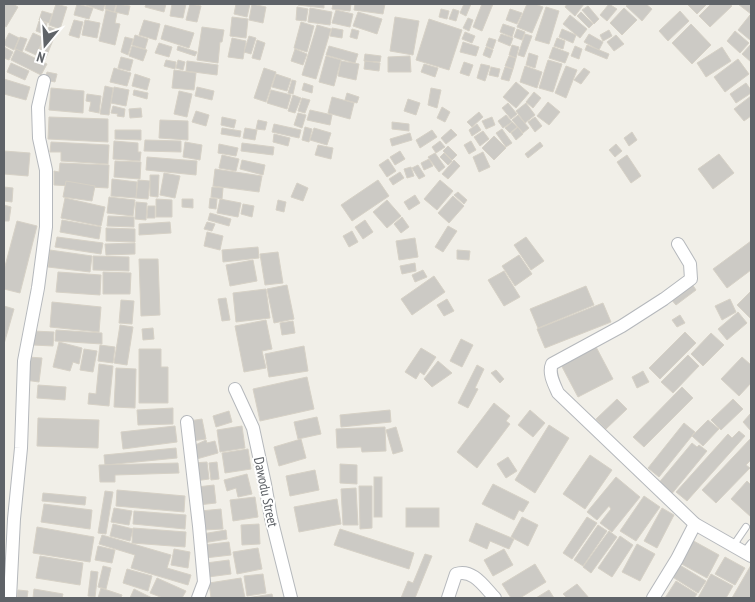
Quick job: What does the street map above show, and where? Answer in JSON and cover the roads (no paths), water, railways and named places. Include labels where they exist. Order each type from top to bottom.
[{"type":"street","points":[[10,598],[14,519],[21,448],[24,361],[38,288],[46,227],[46,170],[39,138],[38,107],[44,81]]},
{"type":"street","points":[[678,244],[690,264],[691,279],[622,326],[552,364],[550,368],[552,381],[558,392],[695,524],[745,549]]},
{"type":"street","name":"Dawodu Street","points":[[235,389],[253,428],[271,518],[291,598]]},
{"type":"street","points":[[187,422],[204,582],[198,598]]},
{"type":"street","points":[[653,598],[695,524]]},
{"type":"street","points":[[448,598],[456,574],[467,572],[476,578],[495,598]]},
{"type":"lane","points":[[745,549],[746,527]]}]
